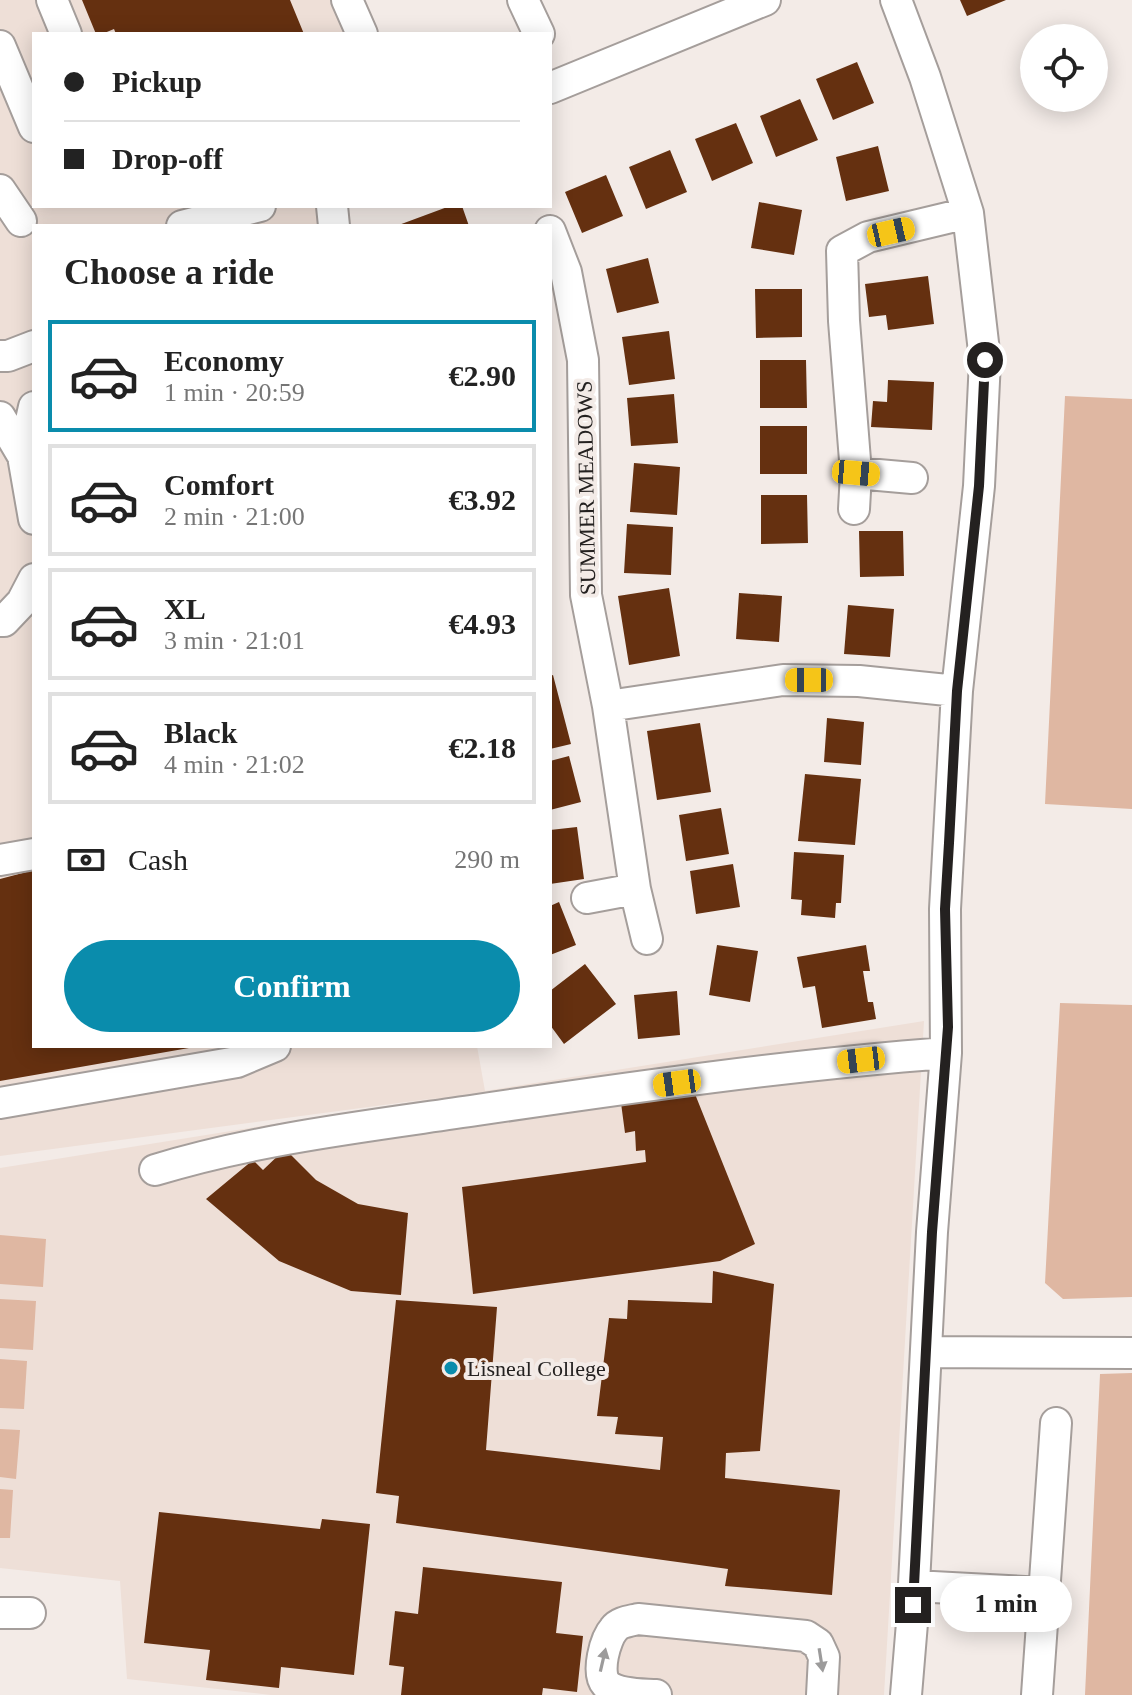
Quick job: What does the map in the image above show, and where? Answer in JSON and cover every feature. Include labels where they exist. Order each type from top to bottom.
[{"type":"street","points":[[52,0],[65,32]]},
{"type":"street","points":[[347,0],[361,32]]},
{"type":"street","points":[[523,0],[538,32]]},
{"type":"street","points":[[554,77],[765,0]]},
{"type":"street","points":[[896,0],[925,77],[968,213],[985,360],[979,486],[957,691],[945,909],[948,1027],[932,1232],[906,1695]]},
{"type":"street","points":[[0,46],[32,123]]},
{"type":"street","points":[[0,190],[18,222]]},
{"type":"street","points":[[190,224],[252,208]]},
{"type":"street","points":[[854,509],[856,473],[844,321],[842,251],[868,237],[968,213]]},
{"type":"street","name":"SUMMER MEADOWS","points":[[552,237],[566,272],[583,360],[586,595],[608,706],[635,889],[647,939]]},
{"type":"street","points":[[0,356],[32,347]]},
{"type":"street","points":[[23,456],[32,416]]},
{"type":"street","points":[[0,417],[23,456],[32,508]]},
{"type":"street","points":[[856,473],[912,478]]},
{"type":"street","points":[[608,706],[783,680],[859,681],[957,691]]},
{"type":"street","points":[[0,860],[32,854]]},
{"type":"street","points":[[587,898],[635,889]]},
{"type":"street","points":[[0,1103],[237,1062],[270,1048]]},
{"type":"street","points":[[155,1170],[272,1140],[527,1102],[861,1060],[946,1053]]},
{"type":"street","points":[[926,1352],[1132,1353]]},
{"type":"street","points":[[1037,1695],[1056,1423]]},
{"type":"street","points":[[914,1586],[1044,1593]]},
{"type":"street","points":[[0,1613],[30,1613]]},
{"type":"street","points":[[656,1695],[620,1692],[607,1685],[600,1674],[602,1658],[613,1629],[623,1623],[638,1619],[806,1636],[818,1644],[824,1657],[822,1695]]},
{"type":"shaded area","name":"Lisneal College","points":[[0,0],[344,0],[357,32],[32,32],[32,208],[332,208],[336,224],[32,224],[32,1048],[477,1048],[485,1091],[924,1021],[884,1695],[271,1695],[127,1679],[120,1581],[0,1568],[0,1168],[436,1098],[0,1156]]},
{"type":"shaded area","points":[[1065,396],[1132,399],[1132,809],[1045,804]]},
{"type":"shaded area","points":[[1060,1003],[1132,1005],[1132,1297],[1063,1299],[1045,1283]]},
{"type":"shaded area","points":[[0,1235],[46,1239],[43,1287],[0,1284]]},
{"type":"shaded area","points":[[0,1299],[36,1301],[33,1350],[0,1348]]},
{"type":"shaded area","points":[[0,1359],[27,1361],[24,1409],[0,1408]]},
{"type":"shaded area","points":[[1132,1373],[1132,1695],[1085,1695],[1100,1374]]},
{"type":"shaded area","points":[[0,1429],[20,1430],[16,1479],[0,1477]]},
{"type":"shaded area","points":[[0,1489],[13,1490],[10,1538],[0,1538]]},
{"type":"building","points":[[82,0],[290,0],[303,32],[115,32],[114,29],[95,32]]},
{"type":"building","points":[[960,0],[1006,0],[967,16]]},
{"type":"building","points":[[857,62],[874,103],[833,120],[816,79]]},
{"type":"building","points":[[800,99],[818,140],[776,157],[760,116]]},
{"type":"building","points":[[736,123],[753,163],[712,181],[695,139]]},
{"type":"building","points":[[878,146],[889,191],[846,201],[836,157]]},
{"type":"building","points":[[670,150],[687,192],[646,209],[629,167]]},
{"type":"building","points":[[606,175],[623,216],[582,233],[565,192]]},
{"type":"building","points":[[759,202],[802,210],[794,255],[751,248]]},
{"type":"building","points":[[445,208],[463,208],[468,224],[401,224]]},
{"type":"building","points":[[648,258],[659,303],[617,313],[606,269]]},
{"type":"building","points":[[928,276],[934,324],[888,330],[886,315],[869,317],[865,284]]},
{"type":"building","points":[[755,289],[802,289],[802,337],[756,338]]},
{"type":"building","points":[[669,331],[675,379],[629,385],[622,337]]},
{"type":"building","points":[[760,360],[806,360],[807,408],[760,408]]},
{"type":"building","points":[[888,380],[934,382],[932,430],[871,427],[873,401],[887,402]]},
{"type":"building","points":[[674,394],[678,443],[631,446],[627,398]]},
{"type":"building","points":[[760,426],[807,426],[807,474],[760,474]]},
{"type":"building","points":[[634,463],[680,467],[677,515],[630,512]]},
{"type":"building","points":[[761,495],[807,495],[808,543],[761,544]]},
{"type":"building","points":[[627,524],[673,527],[671,575],[624,573]]},
{"type":"building","points":[[859,531],[903,531],[904,576],[860,577]]},
{"type":"building","points":[[669,588],[680,656],[629,665],[618,596]]},
{"type":"building","points":[[739,593],[782,596],[779,642],[736,639]]},
{"type":"building","points":[[848,605],[894,609],[890,657],[844,654]]},
{"type":"building","points":[[552,675],[571,744],[552,749]]},
{"type":"building","points":[[827,718],[864,722],[861,765],[824,762]]},
{"type":"building","points":[[700,723],[711,792],[657,800],[647,731]]},
{"type":"building","points":[[569,756],[581,802],[552,809],[552,760]]},
{"type":"building","points":[[805,774],[861,779],[855,845],[798,841]]},
{"type":"building","points":[[721,808],[729,854],[686,861],[679,815]]},
{"type":"building","points":[[577,827],[584,879],[552,884],[552,830]]},
{"type":"building","points":[[794,852],[844,855],[841,903],[836,903],[835,918],[801,915],[802,900],[791,899]]},
{"type":"building","points":[[733,864],[740,907],[696,914],[690,871]]},
{"type":"building","points":[[32,871],[32,1048],[189,1048],[0,1081],[0,879]]},
{"type":"building","points":[[559,902],[576,945],[552,954],[552,905]]},
{"type":"building","points":[[717,945],[758,951],[750,1002],[709,995]]},
{"type":"building","points":[[866,945],[870,971],[863,971],[868,1002],[873,1002],[876,1019],[822,1028],[815,986],[803,988],[797,957]]},
{"type":"building","points":[[585,964],[616,1004],[564,1044],[552,1028],[552,989]]},
{"type":"building","points":[[677,991],[680,1035],[638,1039],[634,995]]},
{"type":"building","points":[[695,1094],[755,1244],[720,1261],[473,1294],[462,1187],[646,1162],[645,1150],[636,1151],[635,1131],[625,1133],[621,1103]]},
{"type":"building","points":[[285,1149],[316,1180],[358,1204],[408,1213],[401,1295],[351,1291],[279,1261],[206,1199],[253,1160],[263,1170]]},
{"type":"building","points":[[713,1271],[774,1284],[760,1451],[726,1453],[725,1478],[840,1490],[832,1595],[725,1586],[728,1569],[396,1523],[399,1496],[376,1493],[396,1300],[497,1307],[486,1450],[660,1470],[663,1437],[615,1434],[618,1417],[597,1416],[609,1318],[627,1319],[628,1300],[712,1303]]},
{"type":"building","points":[[159,1512],[320,1529],[322,1519],[370,1524],[354,1675],[281,1667],[279,1688],[206,1680],[210,1650],[144,1643]]},
{"type":"building","points":[[423,1567],[562,1582],[556,1633],[583,1636],[577,1692],[543,1688],[542,1695],[401,1695],[404,1667],[389,1665],[395,1611],[418,1614]]},
{"type":"place","name":"Lisneal College","points":[[451,1368]]},
{"type":"route","points":[[913,1605],[932,1232],[948,1027],[945,909],[957,691],[979,486],[985,360]]}]
